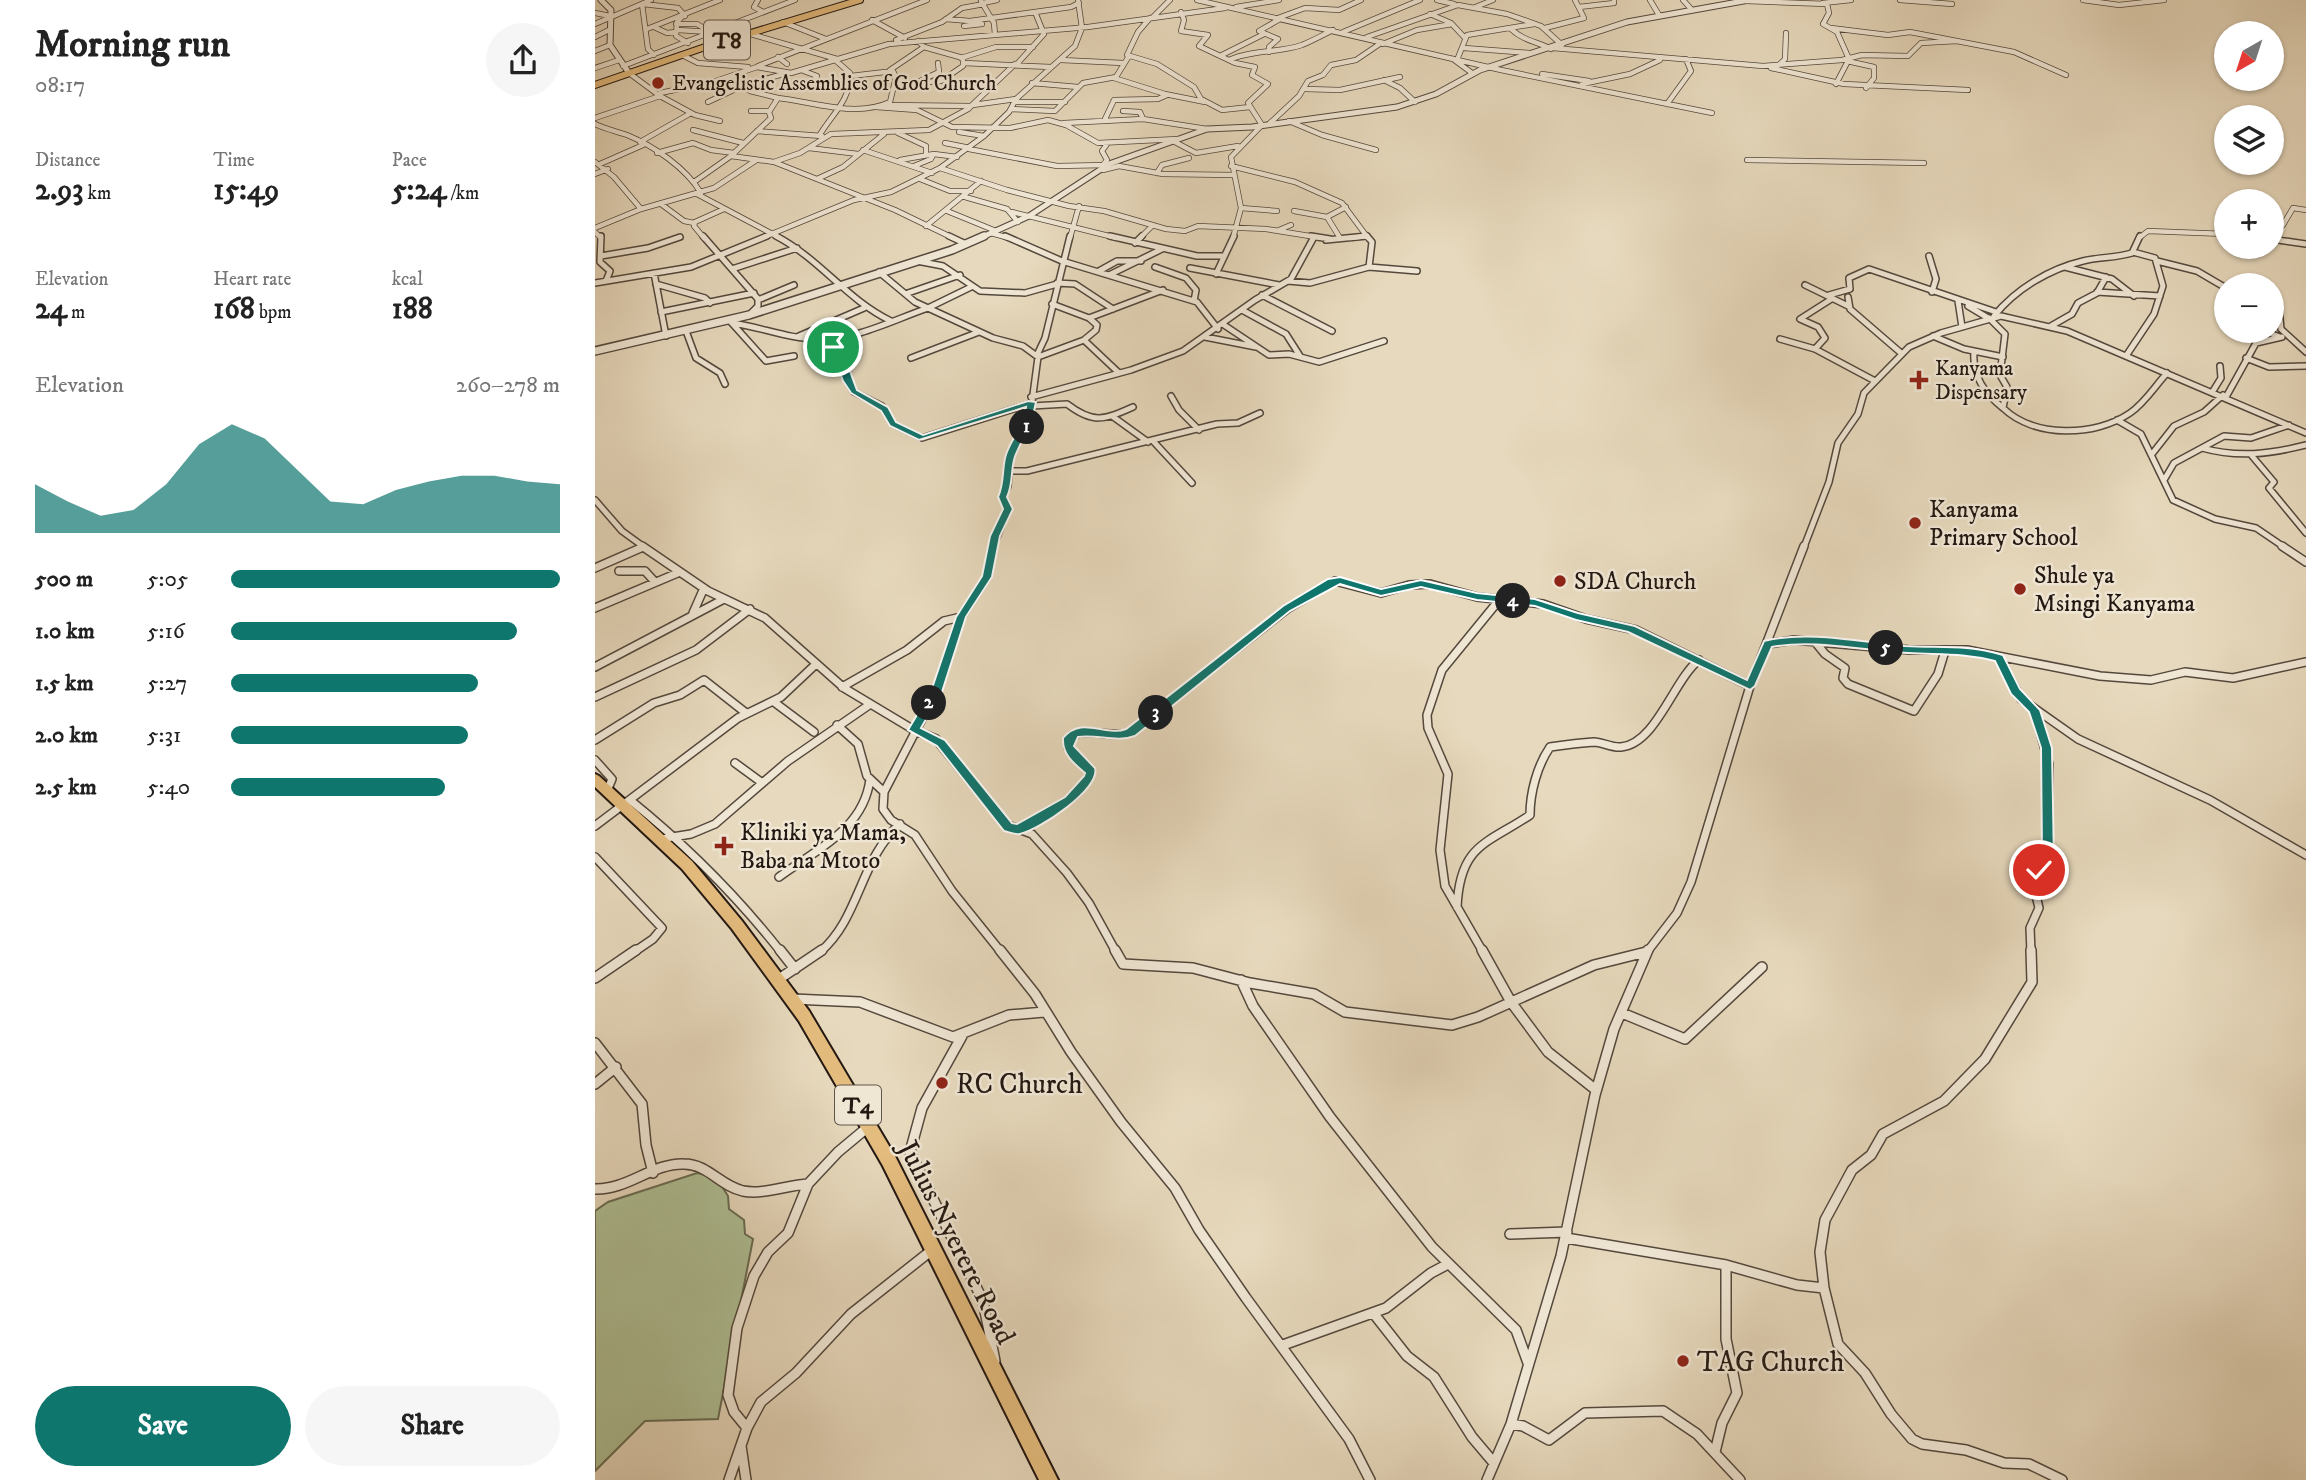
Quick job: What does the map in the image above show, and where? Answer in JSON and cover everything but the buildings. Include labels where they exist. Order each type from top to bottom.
[{"type":"highway","name":"Julius Nyerere Road","points":[[595,779],[666,837],[793,999],[869,1126],[1049,1480]]},
{"type":"main road","name":"T8","points":[[595,85],[747,33],[860,0]]},
{"type":"street","points":[[598,0],[611,10],[610,45],[629,73],[691,113],[720,121]]},
{"type":"street","points":[[595,24],[652,0]]},
{"type":"street","points":[[647,29],[720,0]]},
{"type":"street","points":[[758,0],[754,7],[763,12]]},
{"type":"street","points":[[623,66],[795,0]]},
{"type":"street","points":[[755,67],[927,0]]},
{"type":"street","points":[[1114,78],[1129,56],[1127,54],[1138,32],[1170,0]]},
{"type":"street","points":[[1203,0],[1215,6]]},
{"type":"street","points":[[1203,0],[1215,6],[1333,30],[1381,44],[1712,113]]},
{"type":"street","points":[[1227,8],[1279,0]]},
{"type":"street","points":[[1269,52],[1269,47],[1278,39],[1260,30],[1305,8],[1339,10],[1361,0]]},
{"type":"street","points":[[1343,33],[1420,0]]},
{"type":"street","points":[[1437,0],[1535,24],[1545,28],[1552,38],[1562,45]]},
{"type":"street","points":[[1472,8],[1493,0]]},
{"type":"street","points":[[1545,28],[1584,18],[1575,0]]},
{"type":"street","points":[[1579,7],[1613,3],[1614,0]]},
{"type":"street","points":[[1650,0],[1660,15]]},
{"type":"street","points":[[1683,0],[1692,10]]},
{"type":"street","points":[[1714,8],[1735,0]]},
{"type":"street","points":[[757,131],[822,136],[884,134],[943,126],[992,128],[1043,120],[1060,123],[1143,118],[1207,129],[1262,125],[1378,111],[1415,102],[1451,87],[1472,73],[1660,15],[1747,1],[1823,3],[1851,0]]},
{"type":"street","points":[[1901,0],[1952,4]]},
{"type":"street","points":[[2083,0],[2119,5],[2164,0]]},
{"type":"street","points":[[889,44],[946,19],[963,7],[995,1]]},
{"type":"street","points":[[595,283],[691,267],[864,197],[891,192],[932,173],[957,158],[984,136],[1032,83],[1075,46],[1082,28],[1079,2],[1037,13],[964,26]]},
{"type":"street","points":[[1823,3],[1830,8],[1823,24],[1831,28],[1888,35],[1910,32],[1939,37],[2014,52],[2066,75]]},
{"type":"street","points":[[643,4],[678,8],[684,16]]},
{"type":"street","points":[[643,4],[648,50],[654,55]]},
{"type":"street","points":[[983,4],[992,20],[995,35]]},
{"type":"street","points":[[1363,37],[1375,36],[1454,5]]},
{"type":"street","points":[[709,102],[743,86],[889,44],[1082,28],[1215,6]]},
{"type":"street","points":[[1181,12],[1184,20],[1181,31],[1207,33],[1206,40],[1199,46],[1229,60],[1254,67],[1252,75],[1267,82],[1267,87],[1250,100],[1250,107],[1262,125]]},
{"type":"street","points":[[595,13],[610,17]]},
{"type":"street","points":[[1037,13],[1045,31]]},
{"type":"street","points":[[1432,13],[1467,36],[1535,24]]},
{"type":"street","points":[[684,16],[675,36],[688,43]]},
{"type":"street","points":[[946,19],[992,20]]},
{"type":"street","points":[[872,20],[924,47],[963,60],[1051,67]]},
{"type":"street","points":[[783,22],[826,40]]},
{"type":"street","points":[[1271,123],[1305,89],[1308,81],[1323,75],[1331,65],[1356,60],[1381,44],[1417,30],[1452,24]]},
{"type":"street","points":[[653,27],[667,33],[677,29],[711,32]]},
{"type":"street","points":[[1831,28],[1846,48],[1848,60],[1836,84]]},
{"type":"street","points":[[1510,29],[1517,31],[1524,41],[1537,42],[1552,49],[1582,49],[1661,60],[1685,59],[1776,67],[1836,84],[1866,88],[1968,90]]},
{"type":"street","points":[[595,37],[610,30]]},
{"type":"street","points":[[1229,60],[1243,54],[1302,45],[1333,30]]},
{"type":"street","points":[[943,126],[972,106],[1033,47],[1045,31]]},
{"type":"street","points":[[747,33],[836,60],[851,75],[890,70],[924,47]]},
{"type":"street","points":[[1776,67],[1785,59],[1787,33]]},
{"type":"street","points":[[1222,55],[1264,34]]},
{"type":"street","points":[[1375,36],[1381,44]]},
{"type":"street","points":[[1455,60],[1464,48],[1467,36]]},
{"type":"street","points":[[1582,49],[1581,45],[1588,36]]},
{"type":"street","points":[[1935,43],[1939,37]]},
{"type":"street","points":[[1776,67],[1848,60],[1862,55],[1910,56],[1921,43],[1957,41]]},
{"type":"street","points":[[595,51],[610,45]]},
{"type":"street","points":[[895,84],[948,78],[958,73],[963,60],[996,47],[1033,47]]},
{"type":"street","points":[[1464,48],[1537,54]]},
{"type":"street","points":[[681,55],[692,62],[745,68],[770,67]]},
{"type":"street","points":[[1129,56],[1151,61],[1192,85],[1205,102]]},
{"type":"street","points":[[778,57],[787,64]]},
{"type":"street","points":[[1667,104],[1691,71],[1685,59]]},
{"type":"street","points":[[595,68],[619,60]]},
{"type":"street","points":[[828,65],[836,60]]},
{"type":"street","points":[[1061,60],[1123,63]]},
{"type":"street","points":[[1455,60],[1472,73]]},
{"type":"street","points":[[1570,84],[1596,82],[1636,72],[1661,60]]},
{"type":"street","points":[[1848,60],[1874,67],[1874,78],[1866,88]]},
{"type":"street","points":[[764,63],[785,74]]},
{"type":"street","points":[[918,82],[938,73],[938,63]]},
{"type":"street","points":[[707,64],[721,71],[723,79]]},
{"type":"street","points":[[595,118],[660,94],[732,76],[745,68]]},
{"type":"street","points":[[801,70],[817,77],[808,88]]},
{"type":"street","points":[[889,105],[896,75],[890,70]]},
{"type":"street","points":[[1514,71],[1596,82]]},
{"type":"street","points":[[694,182],[732,154],[771,118],[769,111],[785,81],[785,74]]},
{"type":"street","points":[[774,162],[809,148],[822,136],[842,105],[851,75]]},
{"type":"street","points":[[732,76],[753,92],[842,105],[972,106],[1015,100],[1065,102]]},
{"type":"street","points":[[1305,89],[1340,90],[1400,77]]},
{"type":"street","points":[[1011,109],[1049,112],[1087,82],[1114,78],[1167,95],[1205,102],[1225,111],[1250,107]]},
{"type":"street","points":[[1384,80],[1396,85],[1415,102]]},
{"type":"street","points":[[713,82],[743,86]]},
{"type":"street","points":[[1032,83],[1078,87]]},
{"type":"street","points":[[782,87],[850,85]]},
{"type":"street","points":[[1105,119],[1114,100],[1158,99],[1167,95]]},
{"type":"street","points":[[889,105],[916,110],[943,126]]},
{"type":"street","points":[[751,111],[769,111]]},
{"type":"street","points":[[1123,111],[1140,112],[1143,118]]},
{"type":"street","points":[[597,163],[641,143],[691,113]]},
{"type":"street","points":[[1288,120],[1322,135],[1375,150]]},
{"type":"street","points":[[1060,123],[1093,142],[1107,144],[1176,140],[1190,151],[1231,159]]},
{"type":"street","points":[[595,124],[641,143],[657,153],[694,182],[699,194],[797,248],[819,263],[864,308],[891,321]]},
{"type":"street","points":[[1216,274],[1222,256],[1231,245],[1238,227],[1241,208],[1241,196],[1231,166],[1234,149],[1255,137],[1262,125]]},
{"type":"street","points":[[945,143],[1056,166],[1105,165],[1207,129]]},
{"type":"street","points":[[693,130],[743,143]]},
{"type":"street","points":[[959,132],[984,136]]},
{"type":"street","points":[[898,133],[926,146],[931,159],[914,166]]},
{"type":"street","points":[[817,179],[839,172],[846,161],[884,134]]},
{"type":"street","points":[[657,153],[694,143],[755,161],[774,162],[864,197],[966,244]]},
{"type":"street","points":[[595,351],[731,322],[996,232],[1055,201],[1099,171],[1107,160],[1103,151],[1107,144]]},
{"type":"street","points":[[1205,153],[1241,145]]},
{"type":"street","points":[[809,148],[860,152],[899,160],[932,173]]},
{"type":"street","points":[[1185,174],[1190,151]]},
{"type":"street","points":[[899,160],[929,155],[957,158]]},
{"type":"street","points":[[1157,173],[1162,165],[1189,158]]},
{"type":"street","points":[[1747,160],[1924,163]]},
{"type":"street","points":[[606,281],[610,271],[599,258],[601,236],[595,230],[641,209],[699,194],[723,184],[755,161]]},
{"type":"street","points":[[597,163],[608,169],[620,188],[641,209]]},
{"type":"street","points":[[1099,171],[1119,166],[1157,173],[1233,176],[1244,170]]},
{"type":"street","points":[[1231,166],[1295,182],[1302,188],[1339,201],[1373,247],[1369,267]]},
{"type":"street","points":[[940,168],[1152,226],[1181,231],[1198,226],[1238,227],[1279,230],[1330,239]]},
{"type":"street","points":[[595,174],[608,169]]},
{"type":"street","points":[[920,179],[950,191],[972,191]]},
{"type":"street","points":[[926,226],[965,197],[981,181]]},
{"type":"street","points":[[965,197],[1012,212],[1135,243],[1201,256],[1222,256]]},
{"type":"street","points":[[661,204],[672,210],[683,222],[694,223],[724,209]]},
{"type":"street","points":[[1079,206],[1064,261],[1054,285],[1045,338],[1038,356],[1028,426],[1010,456],[1008,486],[1002,497],[1008,509],[995,536],[988,574],[961,617],[936,692],[884,792],[883,809],[915,835],[952,891],[1029,986],[1044,1012],[1121,1122],[1175,1188],[1199,1230],[1349,1438],[1370,1480]]},
{"type":"street","points":[[1294,211],[1326,215],[1346,207]]},
{"type":"street","points":[[1241,208],[1277,211]]},
{"type":"street","points":[[2284,223],[2293,208],[2306,210]]},
{"type":"street","points":[[947,211],[1064,261],[1194,301],[1221,327],[1240,333],[1272,356],[1289,354],[1320,362],[1384,341]]},
{"type":"street","points":[[1012,212],[1018,222]]},
{"type":"street","points":[[1326,215],[1340,238]]},
{"type":"street","points":[[694,223],[754,293],[758,303],[770,309]]},
{"type":"street","points":[[1279,230],[1290,225]]},
{"type":"street","points":[[1135,243],[1152,226]]},
{"type":"street","points":[[2133,252],[2140,236],[2148,231],[2214,234]]},
{"type":"street","points":[[1307,244],[1367,236]]},
{"type":"street","points":[[599,258],[648,248],[680,237]]},
{"type":"street","points":[[952,237],[983,237]]},
{"type":"street","points":[[814,339],[837,349],[849,386],[860,397],[885,409],[893,424],[922,438],[1175,355],[1221,327],[1262,295],[1288,281],[1296,274],[1307,244],[1314,237]]},
{"type":"street","points":[[2284,241],[2306,244]]},
{"type":"street","points":[[732,269],[797,248]]},
{"type":"street","points":[[1109,275],[1163,249]]},
{"type":"street","points":[[1487,1480],[1511,1424],[1567,1235],[1596,1090],[1614,1029],[1646,951],[1677,913],[1691,883],[1703,836],[1735,744],[1750,686],[1829,482],[1838,443],[1858,414],[1862,397],[1901,353],[1933,336],[1992,316],[2033,283],[2064,267],[2133,252],[2151,255],[2157,261],[2197,271],[2214,281]]},
{"type":"street","points":[[1179,275],[1201,256]]},
{"type":"street","points":[[1929,256],[1936,279],[1933,292]]},
{"type":"street","points":[[1092,268],[1122,260],[1142,261]]},
{"type":"street","points":[[916,261],[943,266],[980,291],[1009,294],[1054,285],[1075,284],[1113,309]]},
{"type":"street","points":[[2126,356],[2160,296],[2163,286],[2157,271],[2157,261]]},
{"type":"street","points":[[1099,271],[1105,266]]},
{"type":"street","points":[[1155,267],[1179,275],[1193,284],[1196,294],[1194,301]]},
{"type":"street","points":[[1288,281],[1310,283],[1349,275],[1369,267],[1417,271]]},
{"type":"street","points":[[2064,267],[2119,282],[2137,296],[2157,305]]},
{"type":"street","points":[[1190,268],[1257,278],[1276,286]]},
{"type":"street","points":[[1815,349],[1825,338],[1818,327],[1800,318],[1831,297],[1851,288],[1849,278],[1865,269],[1965,303],[1992,316],[2050,326],[2305,431]]},
{"type":"street","points":[[879,272],[908,292],[915,302],[979,332],[1023,346],[1038,356]]},
{"type":"street","points":[[654,273],[666,336]]},
{"type":"street","points":[[908,292],[960,275]]},
{"type":"street","points":[[2097,292],[2106,277]]},
{"type":"street","points":[[656,284],[705,298],[710,303]]},
{"type":"street","points":[[749,315],[758,303],[794,285]]},
{"type":"street","points":[[1805,285],[1848,306],[1901,353]]},
{"type":"street","points":[[731,322],[814,339],[844,335],[929,307],[971,286]]},
{"type":"street","points":[[1089,318],[1163,290]]},
{"type":"street","points":[[2050,326],[2072,314],[2072,308],[2082,298],[2097,292],[2160,296]]},
{"type":"street","points":[[661,312],[754,293]]},
{"type":"street","points":[[1184,298],[1196,294]]},
{"type":"street","points":[[1262,295],[1304,314],[1332,331]]},
{"type":"street","points":[[1848,296],[1848,306]]},
{"type":"street","points":[[1958,301],[1962,327]]},
{"type":"street","points":[[913,312],[915,302]]},
{"type":"street","points":[[1965,303],[1992,316],[2004,332],[2000,375],[2007,387],[2003,408]]},
{"type":"street","points":[[1038,356],[1084,340],[1098,328],[1089,318],[1052,304]]},
{"type":"street","points":[[799,337],[864,308]]},
{"type":"street","points":[[1242,310],[1269,323],[1292,341],[1299,348],[1300,356]]},
{"type":"street","points":[[749,315],[752,326]]},
{"type":"street","points":[[731,322],[766,361],[794,356]]},
{"type":"street","points":[[2284,330],[2290,341]]},
{"type":"street","points":[[687,331],[696,358],[720,373],[725,384]]},
{"type":"street","points":[[911,358],[979,332]]},
{"type":"street","points":[[1933,336],[1974,352],[2003,357]]},
{"type":"street","points":[[1205,337],[1258,348]]},
{"type":"street","points":[[1780,339],[1815,349],[1875,381]]},
{"type":"street","points":[[2284,339],[2306,352]]},
{"type":"street","points":[[1084,340],[1119,373]]},
{"type":"street","points":[[2152,454],[2174,426],[2204,412],[2225,396],[2256,343]]},
{"type":"street","points":[[1974,352],[1972,363],[1979,381],[2003,408],[2014,418],[2061,432],[2117,420],[2133,410],[2167,373]]},
{"type":"street","points":[[2246,358],[2269,367],[2306,366]]},
{"type":"street","points":[[2213,391],[2221,378],[2220,366]]},
{"type":"street","points":[[1171,396],[1179,410],[1199,430]]},
{"type":"street","points":[[1032,402],[1067,404],[1088,418],[1112,416],[1133,407]]},
{"type":"street","points":[[1008,471],[1027,471],[1098,451],[1150,442],[1220,423],[1238,423],[1260,413]]},
{"type":"street","points":[[1112,416],[1150,442],[1192,483]]},
{"type":"street","points":[[2117,420],[2141,434],[2173,500],[2215,519],[2256,528],[2306,562]]},
{"type":"street","points":[[2164,480],[2174,463],[2224,436],[2251,438],[2289,425]]},
{"type":"street","points":[[2202,448],[2223,454],[2252,456],[2280,454],[2306,445]]},
{"type":"street","points":[[2252,456],[2274,482],[2269,488],[2274,496],[2306,533]]},
{"type":"street","points":[[597,504],[622,531],[643,547],[704,588],[765,618],[842,687],[869,705],[941,743],[1005,824],[1037,838],[1067,873],[1089,903],[1123,964],[1166,964],[1314,994],[1345,1012],[1374,1014],[1429,1024],[1461,1023],[1594,965],[1646,951]]},
{"type":"street","points":[[2298,524],[2306,524]]},
{"type":"street","points":[[595,568],[643,547]]},
{"type":"street","points":[[2294,554],[2306,555]]},
{"type":"street","points":[[619,572],[645,571],[655,582]]},
{"type":"street","points":[[595,608],[680,572]]},
{"type":"street","points":[[1018,830],[1069,800],[1090,778],[1091,771],[1071,753],[1068,741],[1072,735],[1087,730],[1113,736],[1131,733],[1287,609],[1340,580],[1381,593],[1409,585],[1430,584],[1461,594],[1535,602],[1576,617],[1631,629],[1750,686]]},
{"type":"street","points":[[693,614],[704,588]]},
{"type":"street","points":[[595,667],[724,599]]},
{"type":"street","points":[[1500,599],[1442,670],[1427,715],[1428,728],[1448,774],[1440,856],[1444,867],[1445,886],[1511,1002],[1548,1052],[1596,1090]]},
{"type":"street","points":[[595,697],[622,682],[696,650],[750,609]]},
{"type":"street","points":[[842,687],[907,650],[944,621],[961,617]]},
{"type":"street","points":[[1767,644],[1794,640],[1945,651],[1967,650],[2100,676],[2151,680],[2183,672],[2233,678],[2306,662]]},
{"type":"street","points":[[1816,643],[1825,654],[1846,668],[1846,682],[1914,711],[1938,674],[1945,651]]},
{"type":"street","points":[[1999,658],[2015,691],[2034,710],[2098,750],[2210,800],[2306,855]]},
{"type":"street","points":[[1457,908],[1459,883],[1481,847],[1489,838],[1525,819],[1532,811],[1530,790],[1538,779],[1541,760],[1550,747],[1591,742],[1621,747],[1629,745],[1653,724],[1667,706],[1684,673],[1699,660]]},
{"type":"street","points":[[595,825],[746,713],[774,702],[815,665]]},
{"type":"street","points":[[595,740],[654,703],[680,695],[704,680],[746,713]]},
{"type":"street","points":[[774,702],[814,732]]},
{"type":"street","points":[[666,837],[695,833],[715,824],[761,782],[837,725],[869,705]]},
{"type":"street","points":[[2034,710],[2047,748],[2049,792],[2046,817],[2047,861],[2033,883],[2039,904],[2030,928],[2032,982],[1985,1059],[1970,1076],[1944,1101],[1883,1134],[1871,1155],[1852,1170],[1825,1220],[1820,1252],[1824,1288],[1838,1344],[1865,1373],[1891,1414],[1912,1439],[1922,1444],[1966,1450],[2004,1463],[2029,1464],[2062,1480]]},
{"type":"street","points":[[837,725],[858,744],[862,764],[870,779],[884,792]]},
{"type":"street","points":[[595,760],[612,779],[607,791]]},
{"type":"street","points":[[735,763],[761,782]]},
{"type":"street","points":[[779,877],[863,813],[870,779]]},
{"type":"street","points":[[779,979],[826,947],[839,931],[862,878],[885,838],[900,824]]},
{"type":"street","points":[[666,837],[737,896],[795,969]]},
{"type":"street","points":[[595,857],[662,928],[653,939],[595,978]]},
{"type":"street","points":[[1622,1013],[1668,1035],[1685,1039],[1762,967]]},
{"type":"street","points":[[1241,979],[1253,1006],[1307,1086],[1448,1264],[1513,1327],[1528,1363]]},
{"type":"street","points":[[793,999],[860,1002],[916,1021],[946,1036],[962,1036],[1004,1017],[1044,1012]]},
{"type":"street","points":[[962,1036],[932,1089],[913,1134],[910,1152],[983,1301],[998,1379]]},
{"type":"street","points":[[595,1043],[644,1109],[646,1145],[653,1172]]},
{"type":"street","points":[[595,1084],[616,1068]]},
{"type":"street","points":[[747,1428],[734,1412],[728,1395],[737,1328],[754,1276],[768,1252],[791,1229],[808,1184],[838,1152],[869,1126]]},
{"type":"street","points":[[595,1189],[623,1185],[679,1164],[713,1172],[736,1189],[766,1190],[786,1185],[808,1184]]},
{"type":"street","points":[[1510,1234],[1567,1235],[1726,1265],[1797,1285],[1824,1288]]},
{"type":"street","points":[[729,1480],[747,1428],[766,1397],[796,1373],[838,1326],[933,1249]]},
{"type":"street","points":[[1283,1346],[1374,1314],[1408,1293],[1430,1272],[1448,1264]]},
{"type":"street","points":[[1715,1452],[1722,1423],[1737,1393],[1726,1339],[1726,1265]]},
{"type":"street","points":[[1374,1314],[1407,1356],[1434,1377],[1472,1437],[1494,1464]]},
{"type":"street","points":[[1511,1424],[1523,1426],[1549,1440],[1585,1413],[1636,1414],[1656,1410],[1686,1424],[1740,1480]]},
{"type":"street","points":[[741,1445],[746,1480]]},
{"type":"green space","points":[[697,1173],[716,1177],[728,1196],[729,1209],[744,1220],[745,1234],[753,1239],[718,1419],[645,1421],[595,1471],[595,1211],[608,1202]]},
{"type":"place","name":"Evangelistic Assemblies of God Church","points":[[658,83]]},
{"type":"place","name":"Kanyama Dispensary","points":[[1919,380]]},
{"type":"place","name":"Kanyama Primary School","points":[[1915,523]]},
{"type":"place","name":"SDA Church","points":[[1560,581]]},
{"type":"place","name":"Shule ya Msingi Kanyama","points":[[2020,589]]},
{"type":"place","name":"Kliniki ya Mama, Baba na Mtoto","points":[[724,846]]},
{"type":"place","name":"RC Church","points":[[942,1083]]},
{"type":"place","name":"TAG Church","points":[[1683,1361]]},
{"type":"route","points":[[833,347],[839,352],[849,386],[860,397],[885,409],[890,422],[922,438],[1000,415],[1031,402],[1032,411],[1028,426],[1010,456],[1008,486],[1002,497],[1008,509],[995,536],[987,577],[961,617],[936,692],[914,730],[941,743],[1008,827],[1018,830],[1069,800],[1090,778],[1091,771],[1068,747],[1069,738],[1075,733],[1087,730],[1113,736],[1131,733],[1295,603],[1335,580],[1381,593],[1421,583],[1477,597],[1535,602],[1576,617],[1636,630],[1750,686],[1767,644],[1792,640],[1910,650],[1962,649],[1999,658],[2015,691],[2034,710],[2035,721],[2047,748],[2049,792],[2046,830],[2049,854],[2039,870]]}]
